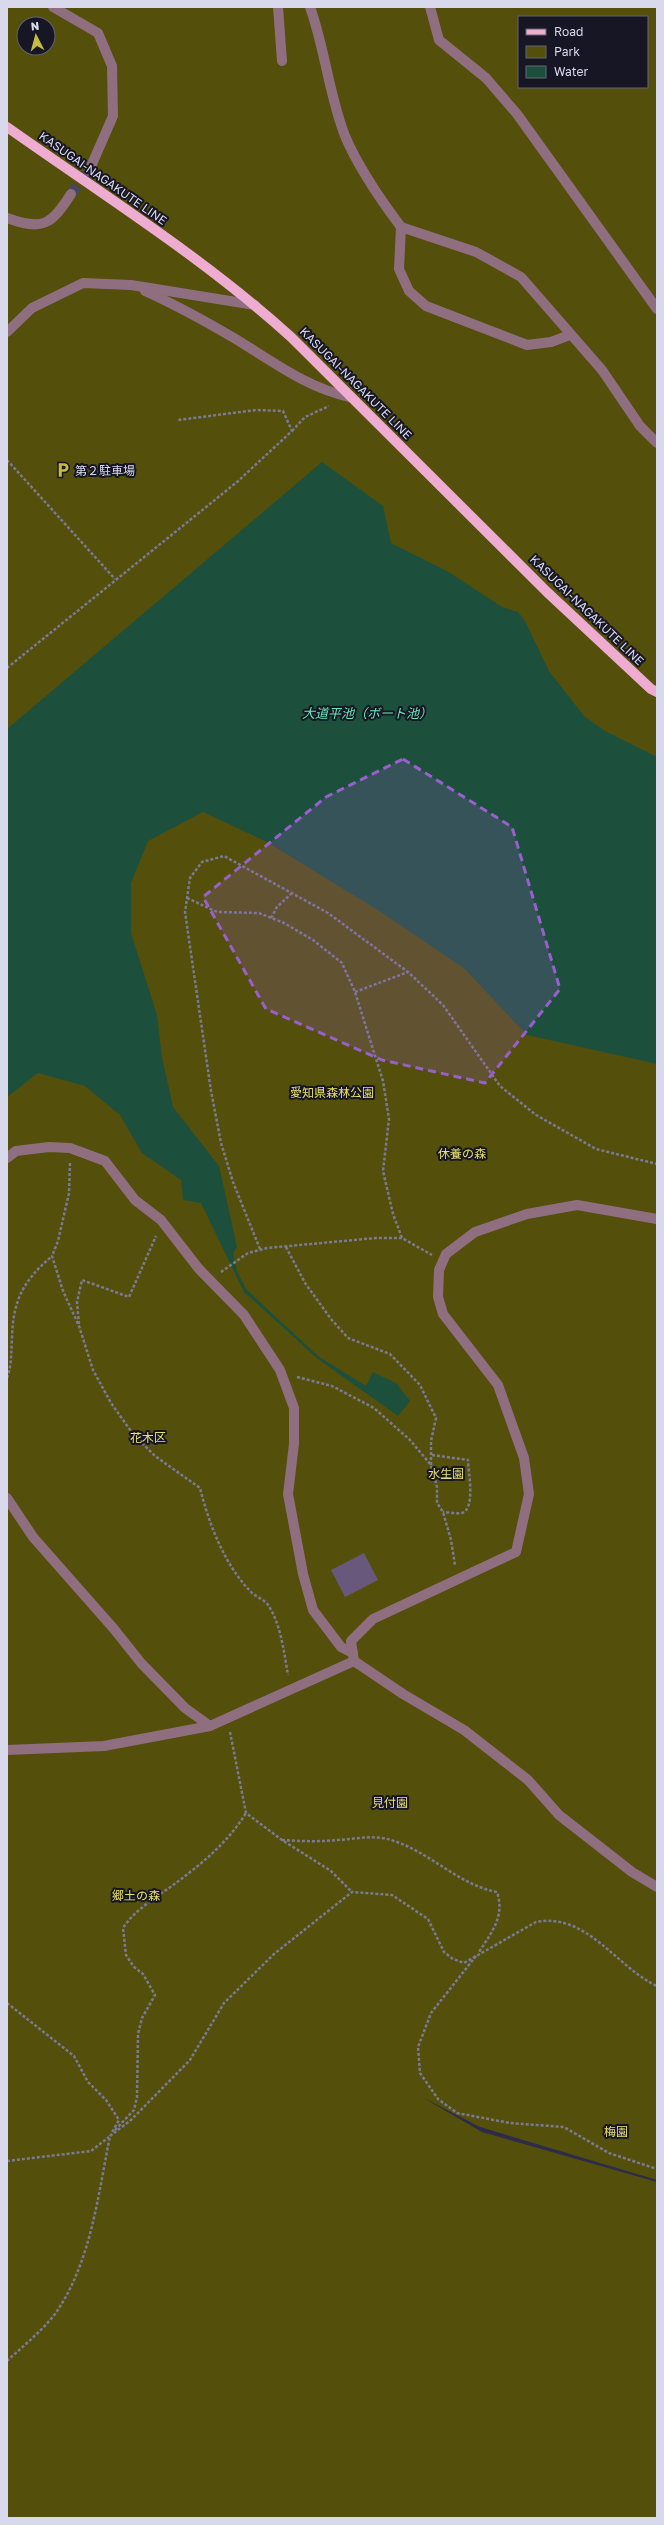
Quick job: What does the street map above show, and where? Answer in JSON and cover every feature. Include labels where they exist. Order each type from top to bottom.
[{"type":"main road","name":"KASUGAI-NAGAKUTE LINE","points":[[7,127],[210,270],[255,305],[547,592],[651,689],[657,692]]},
{"type":"lane","points":[[53,7],[98,33],[112,66],[113,116],[89,171]]},
{"type":"lane","points":[[278,7],[282,61]]},
{"type":"lane","points":[[310,7],[320,34],[346,136],[380,198],[401,227],[476,252],[521,277],[602,370],[640,426],[657,443]]},
{"type":"lane","points":[[430,7],[439,40],[486,78],[517,114],[657,309]]},
{"type":"lane","points":[[7,218],[27,225],[45,224],[59,212],[71,194]]},
{"type":"lane","points":[[401,227],[399,269],[409,290],[426,306],[527,345],[551,342],[570,335]]},
{"type":"lane","points":[[7,332],[32,308],[83,283],[131,285],[255,305]]},
{"type":"lane","points":[[131,285],[181,307],[284,370],[330,392],[350,397]]},
{"type":"lane","points":[[7,1158],[16,1151],[49,1146],[70,1148],[105,1162],[135,1200],[160,1220],[209,1280],[244,1315],[280,1370],[294,1408],[294,1444],[288,1494],[303,1574],[313,1610],[341,1647],[403,1694],[464,1730],[528,1780],[560,1814],[632,1872],[657,1887]]},
{"type":"lane","points":[[354,1657],[351,1642],[373,1619],[411,1603],[451,1581],[516,1552],[529,1494],[524,1458],[498,1385],[443,1314],[438,1297],[439,1270],[446,1254],[475,1232],[527,1214],[577,1205],[657,1219]]},
{"type":"lane","points":[[7,1498],[33,1537],[114,1629],[141,1663],[185,1708],[210,1726]]},
{"type":"lane","points":[[7,1750],[104,1746],[210,1726],[290,1690],[354,1657]]},
{"type":"path","points":[[7,668],[115,579],[237,482],[305,417],[330,406]]},
{"type":"path","points":[[178,420],[256,410],[283,411],[292,431]]},
{"type":"path","points":[[7,460],[115,579]]},
{"type":"path","points":[[260,1250],[233,1182],[221,1143],[211,1091],[189,949],[185,912],[190,878],[202,862],[224,856],[328,913],[408,972],[443,1005],[500,1086],[536,1115],[596,1149],[657,1164]]},
{"type":"path","points":[[271,918],[277,907],[292,894]]},
{"type":"path","points":[[187,898],[217,912],[259,913],[271,918],[314,940],[342,963],[355,992],[383,1081],[389,1120],[383,1171],[393,1214],[402,1238]]},
{"type":"path","points":[[355,992],[408,972]]},
{"type":"path","points":[[7,1378],[10,1368],[12,1321],[16,1302],[26,1282],[52,1256],[58,1241],[69,1193],[70,1148]]},
{"type":"path","points":[[79,1326],[77,1302],[82,1280],[129,1297],[152,1248],[160,1220]]},
{"type":"path","points":[[209,1280],[248,1252],[286,1246],[376,1238],[402,1238],[427,1252],[442,1263]]},
{"type":"path","points":[[286,1246],[305,1283],[331,1319],[348,1338],[390,1354],[420,1385],[436,1418],[431,1441],[431,1466],[436,1487],[437,1503],[443,1512],[455,1564],[451,1581]]},
{"type":"path","points":[[52,1256],[63,1291],[79,1326],[93,1370],[111,1403],[133,1434],[155,1456],[200,1488],[207,1517],[222,1550],[251,1592],[267,1604],[278,1627],[290,1690]]},
{"type":"path","points":[[295,1376],[332,1386],[374,1408],[410,1440],[431,1466]]},
{"type":"path","points":[[432,1455],[468,1460],[471,1498],[465,1511],[460,1513],[443,1512]]},
{"type":"path","points":[[227,1719],[246,1813],[282,1840],[331,1871],[352,1892],[392,1896],[428,1919],[444,1952],[452,1959],[464,1963],[478,1953],[536,1922],[548,1919],[566,1924],[586,1933],[613,1953],[640,1979],[657,1986]]},
{"type":"path","points":[[110,2136],[134,2110],[137,2097],[138,2034],[142,2018],[155,1995],[143,1974],[134,1967],[126,1955],[122,1928],[142,1907],[212,1856],[234,1832],[246,1813]]},
{"type":"path","points":[[282,1840],[310,1842],[369,1836],[394,1840],[480,1889],[497,1892],[501,1904],[497,1925],[478,1953],[431,2012],[418,2047],[420,2073],[438,2100],[457,2113],[510,2122],[564,2127],[609,2153],[657,2169]]},
{"type":"path","points":[[7,2161],[91,2151],[130,2120],[190,2060],[224,2003],[274,1954],[352,1892]]},
{"type":"path","points":[[7,2003],[74,2056],[88,2082],[106,2100],[120,2120],[110,2136],[92,2225],[83,2256],[70,2286],[55,2313],[36,2335],[7,2361]]},
{"type":"highlighted area","points":[[403,759],[512,827],[560,989],[485,1083],[382,1060],[266,1009],[203,897],[326,797]]},
{"type":"green space","name":"愛知県森林公園","points":[[7,7],[657,7],[657,2180],[480,2127],[422,2097],[482,2132],[657,2182],[657,2518],[7,2518]]},
{"type":"water","name":"大道平池（ボート池）","points":[[322,462],[383,506],[391,543],[447,571],[502,607],[518,612],[525,621],[549,671],[584,716],[605,731],[657,757],[657,1064],[527,1035],[465,969],[381,912],[267,842],[203,812],[148,841],[131,883],[131,933],[157,1015],[162,1057],[173,1107],[219,1166],[237,1247],[233,1253],[237,1271],[246,1289],[318,1356],[366,1386],[373,1372],[396,1383],[410,1401],[398,1416],[318,1359],[244,1292],[201,1203],[183,1200],[181,1180],[142,1153],[120,1115],[85,1086],[38,1073],[7,1097],[7,729]]},
{"type":"building","points":[[364,1553],[378,1580],[345,1597],[331,1570]]},
{"type":"tunnel","points":[[71,194],[88,173]]},
{"type":"place","name":"第２駐車場","points":[[63,470]]},
{"type":"park label","name":"休養の森","points":[[462,1153]]},
{"type":"park label","name":"花木区","points":[[148,1437]]},
{"type":"park label","name":"水生園","points":[[446,1473]]},
{"type":"park label","name":"見付園","points":[[390,1802]]},
{"type":"park label","name":"郷土の森","points":[[136,1895]]},
{"type":"park label","name":"梅園","points":[[616,2131]]}]
